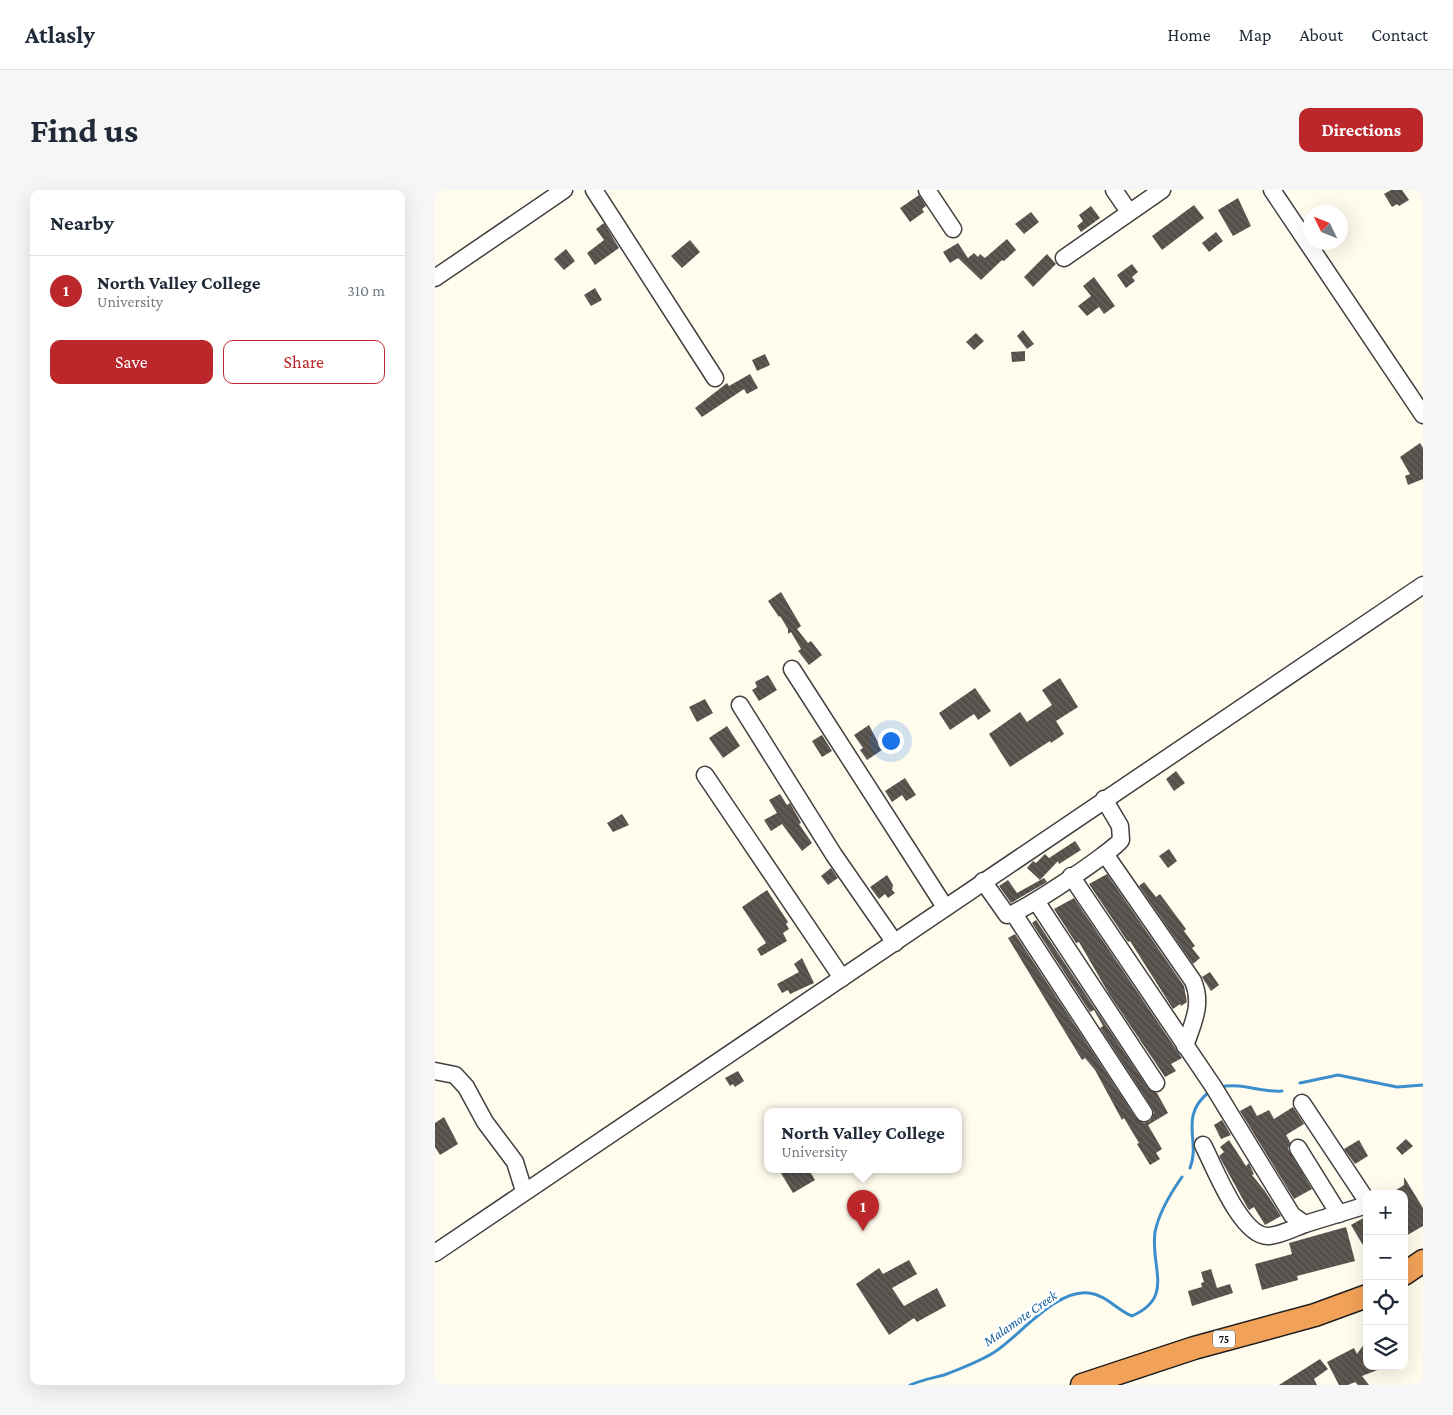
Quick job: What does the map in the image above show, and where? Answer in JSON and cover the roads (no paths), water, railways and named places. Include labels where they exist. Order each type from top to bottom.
[{"type":"highway","name":"75","points":[[1090,1384],[1194,1348],[1315,1315],[1363,1297]]},
{"type":"street","points":[[435,278],[564,190]]},
{"type":"street","points":[[594,190],[715,378]]},
{"type":"street","points":[[927,190],[953,229]]},
{"type":"street","points":[[1114,190],[1129,212]]},
{"type":"street","points":[[1064,258],[1162,190]]},
{"type":"street","points":[[1272,190],[1423,415]]},
{"type":"street","points":[[435,1253],[1423,585]]},
{"type":"street","points":[[792,669],[945,907]]},
{"type":"street","points":[[740,705],[839,862],[895,943]]},
{"type":"street","points":[[705,775],[842,978]]},
{"type":"street","points":[[983,881],[1005,914],[1014,914],[1036,901],[1105,854],[1121,840],[1120,826],[1105,799]]},
{"type":"street","points":[[1105,854],[1193,981],[1198,992],[1199,1000],[1185,1046]]},
{"type":"street","points":[[1071,876],[1185,1046],[1292,1215],[1305,1224]]},
{"type":"street","points":[[1036,901],[1157,1083]]},
{"type":"street","points":[[1014,914],[1144,1113]]},
{"type":"street","points":[[435,1071],[455,1075],[466,1088],[485,1122],[515,1162],[525,1191]]},
{"type":"street","points":[[1302,1103],[1363,1197]]},
{"type":"street","points":[[1203,1145],[1243,1222],[1256,1234],[1268,1236],[1363,1205]]},
{"type":"street","points":[[1298,1148],[1339,1214]]},
{"type":"waterway","name":"Malamote Creek","points":[[1300,1083],[1338,1075],[1397,1087],[1423,1085]]},
{"type":"waterway","name":"Malamote Creek","points":[[1220,1087],[1236,1086],[1266,1091],[1282,1091]]},
{"type":"waterway","name":"Malamote Creek","points":[[1190,1168],[1193,1158],[1192,1120],[1200,1101],[1209,1092]]},
{"type":"waterway","name":"Malamote Creek","points":[[910,1385],[944,1375],[993,1353],[1038,1315],[1064,1298],[1076,1294],[1095,1294],[1132,1316],[1145,1308],[1153,1300],[1157,1291],[1158,1280],[1154,1245],[1159,1217],[1182,1177]]},
{"type":"place","name":"North Valley College","points":[[863,1231]]}]
